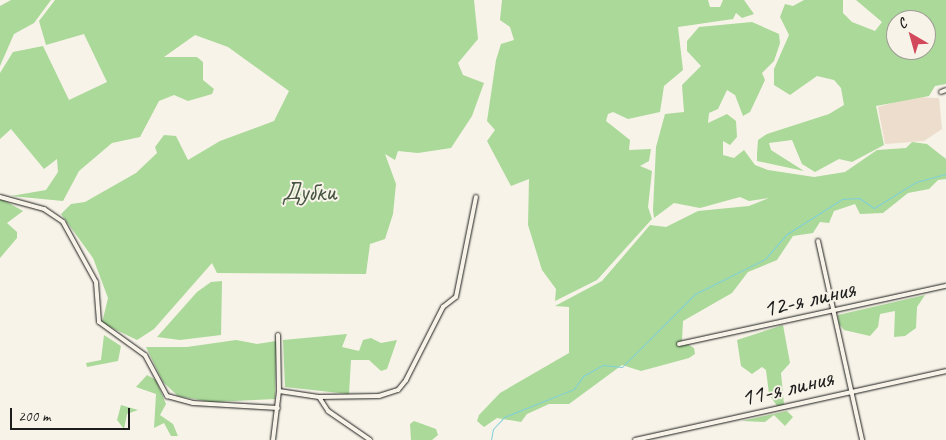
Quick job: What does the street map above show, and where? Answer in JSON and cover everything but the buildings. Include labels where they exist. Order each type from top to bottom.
[{"type":"street","points":[[0,197],[44,209],[63,222],[96,282],[99,322],[145,355],[167,396],[193,403],[278,408]]},
{"type":"street","points":[[279,391],[319,397],[390,394],[406,380],[443,307],[456,297],[476,197]]},
{"type":"street","points":[[818,241],[862,440]]},
{"type":"street","name":"12-я линия","points":[[679,344],[946,286]]},
{"type":"street","points":[[274,440],[279,391],[278,335]]},
{"type":"street","name":"11-я линия","points":[[635,440],[946,371]]},
{"type":"street","points":[[319,397],[328,411],[370,440]]},
{"type":"shaded area","points":[[912,97],[939,98],[942,129],[924,141],[885,144],[878,107]]},
{"type":"green space","points":[[11,0],[51,0],[34,23],[14,34],[0,66],[0,6]]},
{"type":"green space","name":"Дубки","points":[[55,0],[474,0],[478,39],[458,63],[463,75],[484,83],[472,116],[451,148],[418,153],[398,151],[395,160],[385,154],[396,184],[393,214],[385,239],[370,244],[366,274],[217,273],[212,263],[154,329],[137,340],[102,323],[108,298],[93,258],[61,214],[71,204],[85,202],[136,173],[157,153],[155,147],[164,135],[176,136],[188,160],[220,141],[274,121],[289,91],[228,47],[195,35],[164,57],[197,57],[203,62],[203,80],[214,89],[212,94],[188,101],[174,95],[159,101],[140,137],[112,143],[79,171],[63,201],[11,196],[46,190],[58,172],[57,159],[44,169],[11,129],[0,139],[0,73],[13,52],[43,46],[69,100],[107,82],[84,34],[46,45],[39,21]]},
{"type":"green space","points":[[502,0],[708,0],[710,7],[720,7],[723,0],[744,0],[754,14],[742,18],[736,13],[733,19],[678,27],[683,70],[664,86],[660,112],[628,119],[613,112],[608,114],[606,121],[630,140],[629,150],[651,149],[649,161],[640,166],[652,171],[648,207],[652,219],[597,280],[555,301],[556,289],[542,270],[528,225],[529,179],[511,186],[487,141],[495,130],[487,121],[496,60],[501,44],[514,40],[510,27],[500,20]]},
{"type":"green space","points":[[804,0],[843,0],[843,13],[852,22],[875,31],[882,22],[856,0],[946,0],[946,84],[935,86],[929,96],[876,106],[884,145],[852,162],[839,159],[815,172],[802,164],[792,140],[769,143],[771,150],[804,171],[757,161],[758,140],[767,134],[829,114],[844,105],[841,88],[834,80],[817,76],[790,95],[774,85],[774,69],[789,35],[780,17],[785,4],[793,6]]},
{"type":"green space","points":[[752,22],[779,34],[780,43],[774,61],[762,73],[765,80],[750,112],[743,116],[735,95],[727,90],[718,109],[709,113],[708,123],[727,114],[736,121],[737,137],[730,145],[723,141],[723,155],[734,158],[744,150],[755,165],[768,170],[814,177],[845,172],[877,150],[906,148],[912,142],[927,144],[946,159],[946,179],[938,180],[929,189],[908,193],[883,213],[860,214],[855,204],[834,211],[829,223],[820,222],[813,233],[793,236],[777,260],[748,272],[732,293],[683,321],[682,341],[694,348],[695,354],[689,358],[641,371],[622,365],[569,404],[549,404],[527,414],[521,422],[497,418],[484,427],[477,421],[479,415],[500,393],[569,353],[569,307],[555,306],[602,281],[650,225],[666,227],[698,211],[749,206],[769,198],[749,201],[740,197],[700,208],[674,203],[654,218],[656,147],[665,114],[684,112],[682,85],[701,66],[687,51],[687,41],[699,27]]},
{"type":"green space","points":[[0,198],[23,211],[7,223],[17,232],[17,238],[0,258]]},
{"type":"green space","points":[[222,281],[221,335],[180,340],[157,337],[197,292],[211,282]]},
{"type":"green space","points":[[925,295],[917,307],[916,328],[905,336],[894,337],[895,311],[880,314],[878,327],[870,336],[844,330],[839,324],[838,315]]},
{"type":"green space","points":[[783,325],[790,363],[781,373],[784,405],[777,406],[769,394],[766,370],[762,367],[752,374],[741,366],[737,340]]},
{"type":"green space","points":[[347,334],[342,347],[359,351],[363,340],[371,338],[381,343],[397,340],[387,369],[381,371],[369,360],[351,360],[349,394],[285,387],[283,340]]},
{"type":"green space","points":[[104,335],[121,346],[118,361],[87,367],[86,363],[101,360]]},
{"type":"green space","points":[[236,340],[257,344],[276,341],[275,399],[211,402],[178,396],[163,382],[146,347],[187,347]]},
{"type":"green space","points":[[147,375],[156,380],[166,404],[160,415],[173,424],[178,436],[171,436],[164,423],[154,428],[156,394],[136,387]]},
{"type":"green space","points":[[121,405],[138,410],[127,414],[124,429],[117,420]]},
{"type":"green space","points":[[787,411],[793,417],[785,426],[774,415],[765,422],[742,421]]},
{"type":"green space","points":[[414,421],[436,429],[438,435],[432,440],[411,440],[410,424]]},
{"type":"waterway","points":[[491,440],[493,429],[504,417],[574,389],[583,376],[603,365],[622,367],[695,294],[765,259],[787,234],[842,199],[859,198],[874,208],[916,182],[946,174]]}]
